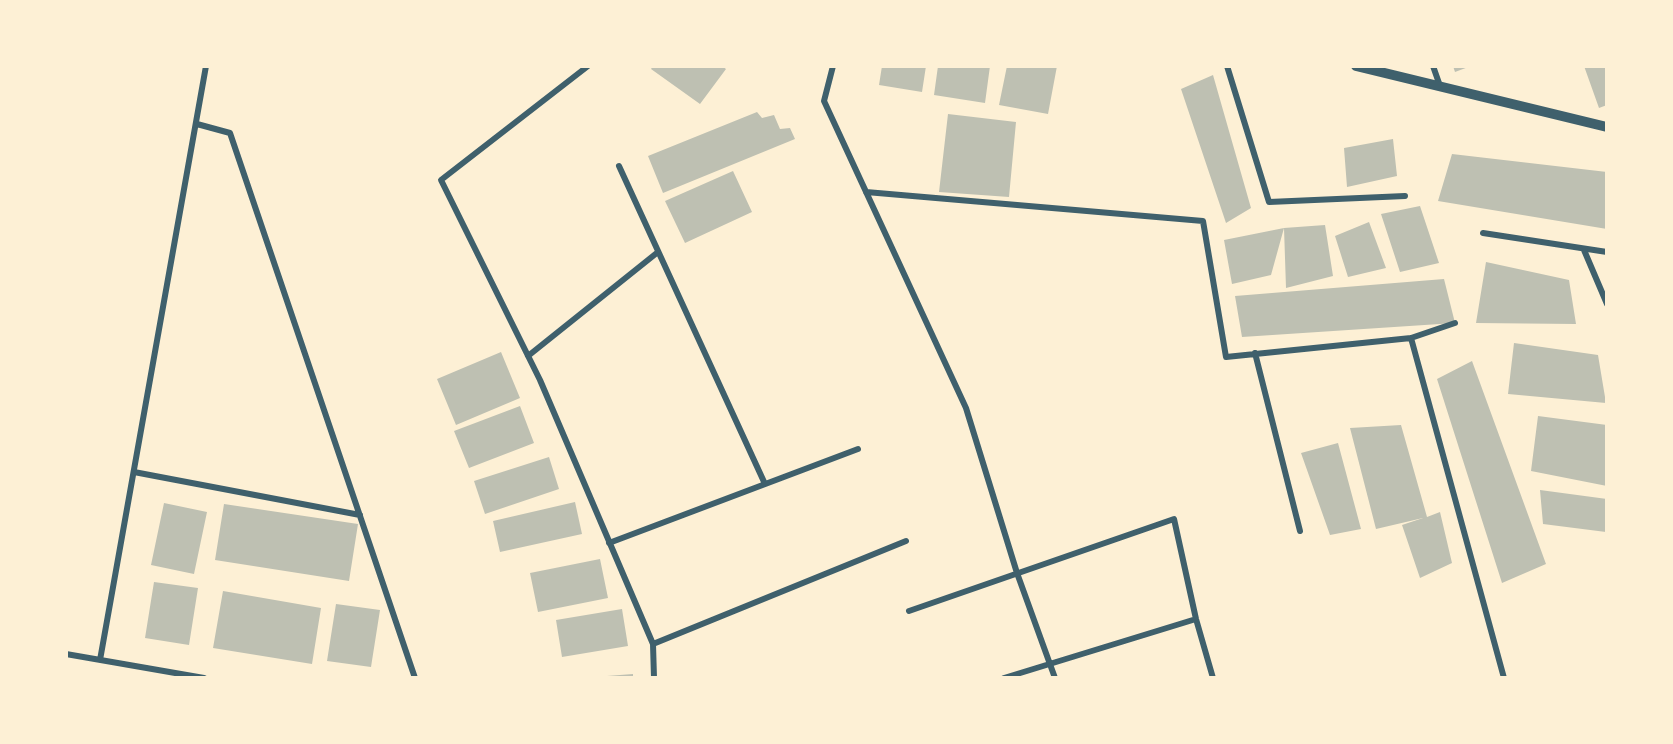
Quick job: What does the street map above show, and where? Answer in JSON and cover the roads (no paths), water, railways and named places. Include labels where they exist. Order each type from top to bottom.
[{"type":"street","points":[[100,660],[206,66]]},
{"type":"street","points":[[588,66],[441,180],[528,356],[653,645],[654,678]]},
{"type":"street","points":[[833,66],[824,101],[966,408],[1017,573],[1055,678]]},
{"type":"street","points":[[1227,66],[1269,202],[1405,196]]},
{"type":"street","points":[[1356,66],[1607,127]]},
{"type":"street","points":[[1433,66],[1440,86]]},
{"type":"street","points":[[196,124],[230,133],[416,678]]},
{"type":"street","points":[[619,166],[765,484]]},
{"type":"street","points":[[866,192],[1203,221],[1226,357],[1411,338],[1455,323]]},
{"type":"street","points":[[1483,232],[1607,252]]},
{"type":"street","points":[[1584,249],[1607,304]]},
{"type":"street","points":[[528,356],[658,252]]},
{"type":"street","points":[[1411,338],[1504,678]]},
{"type":"street","points":[[1255,353],[1300,531]]},
{"type":"street","points":[[609,543],[858,449]]},
{"type":"street","points":[[134,472],[360,515]]},
{"type":"street","points":[[909,611],[1174,519],[1196,619],[1213,678]]},
{"type":"street","points":[[653,645],[906,541]]},
{"type":"street","points":[[1004,678],[1196,619]]},
{"type":"street","points":[[66,654],[204,678]]}]
